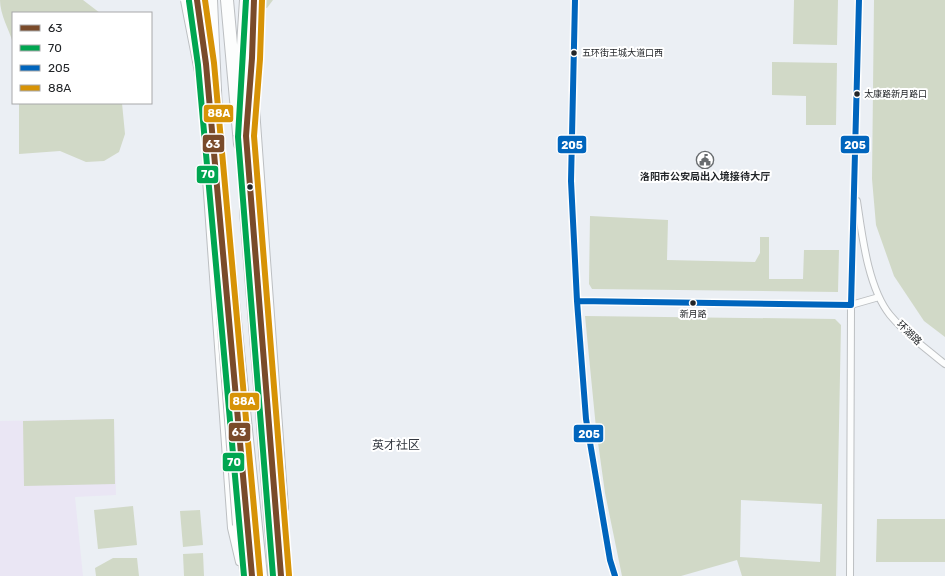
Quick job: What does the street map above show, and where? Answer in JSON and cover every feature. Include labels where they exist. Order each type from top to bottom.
[{"type":"highway","points":[[187,0],[217,160],[260,576]]},
{"type":"highway","points":[[211,0],[217,160],[218,249],[239,525],[247,576]]},
{"type":"highway","points":[[227,0],[240,134],[275,576]]},
{"type":"highway","points":[[246,0],[242,48],[240,134],[254,233],[278,494],[283,576]]},
{"type":"main road","points":[[197,0],[217,160],[252,576]]},
{"type":"main road","points":[[254,0],[252,58],[246,136],[255,270],[283,576]]},
{"type":"street","points":[[575,0],[571,181],[577,301],[586,419],[610,560],[615,576]]},
{"type":"street","points":[[850,576],[851,305],[859,0]]},
{"type":"street","name":"环湖路","points":[[855,144],[857,200],[864,250],[879,297],[890,314],[918,342],[945,364]]},
{"type":"street","points":[[217,160],[206,180],[231,528],[242,576]]},
{"type":"street","points":[[577,301],[851,305],[879,297]]},
{"type":"shaded area","points":[[114,419],[116,495],[75,497],[83,576],[0,576],[0,421]]},
{"type":"green space","points":[[0,0],[83,0],[99,12],[12,12],[12,40],[0,6]]},
{"type":"green space","points":[[260,0],[273,0],[267,8],[261,8]]},
{"type":"green space","points":[[794,0],[838,0],[837,45],[793,44]]},
{"type":"green space","points":[[874,0],[945,0],[945,337],[924,321],[894,276],[876,225],[872,179]]},
{"type":"green space","points":[[772,62],[837,63],[836,125],[806,125],[806,96],[772,95]]},
{"type":"green space","points":[[19,104],[122,104],[125,134],[119,152],[104,161],[86,162],[60,151],[19,154]]},
{"type":"green space","points":[[590,216],[668,220],[667,260],[755,262],[760,253],[760,237],[769,237],[769,279],[803,279],[804,250],[839,250],[838,292],[592,289],[589,284]]},
{"type":"green space","points":[[585,316],[835,319],[841,325],[836,576],[742,576],[737,560],[681,576],[622,576],[605,493],[596,428]],"holes":[[[741,500],[822,504],[820,562],[740,557]]]},
{"type":"green space","points":[[114,419],[115,484],[24,486],[23,421]]},
{"type":"green space","points":[[133,506],[137,545],[98,549],[94,510]]},
{"type":"green space","points":[[200,510],[203,545],[183,547],[180,511]]},
{"type":"green space","points":[[877,519],[945,519],[945,562],[876,562]]},
{"type":"green space","points":[[203,553],[204,576],[184,576],[183,554]]},
{"type":"green space","points":[[113,558],[137,558],[139,576],[96,576],[95,568]]},
{"type":"transit line","name":"63","points":[[197,0],[206,64],[252,576]]},
{"type":"transit line","name":"88A","points":[[205,0],[214,63],[260,575]]},
{"type":"transit line","name":"70","points":[[246,0],[238,137],[273,576]]},
{"type":"transit line","name":"63","points":[[254,0],[252,58],[246,136],[281,576]]},
{"type":"transit line","name":"88A","points":[[262,0],[260,59],[254,136],[289,575]]},
{"type":"transit line","name":"205","points":[[575,0],[571,181],[577,301],[586,419],[610,560],[615,576]]},
{"type":"transit line","name":"205","points":[[577,301],[851,305],[859,0]]},
{"type":"transit line","name":"70","points":[[189,1],[198,65],[244,576]]},
{"type":"place","name":"五环街王城大道口西","points":[[574,53]]},
{"type":"place","name":"太康路新月路口","points":[[857,94]]},
{"type":"place","name":"洛阳市公安局出入境接待大厅","points":[[705,160]]},
{"type":"place","name":"新月路","points":[[693,303]]},
{"type":"district","name":"英才社区","points":[[396,445]]}]
